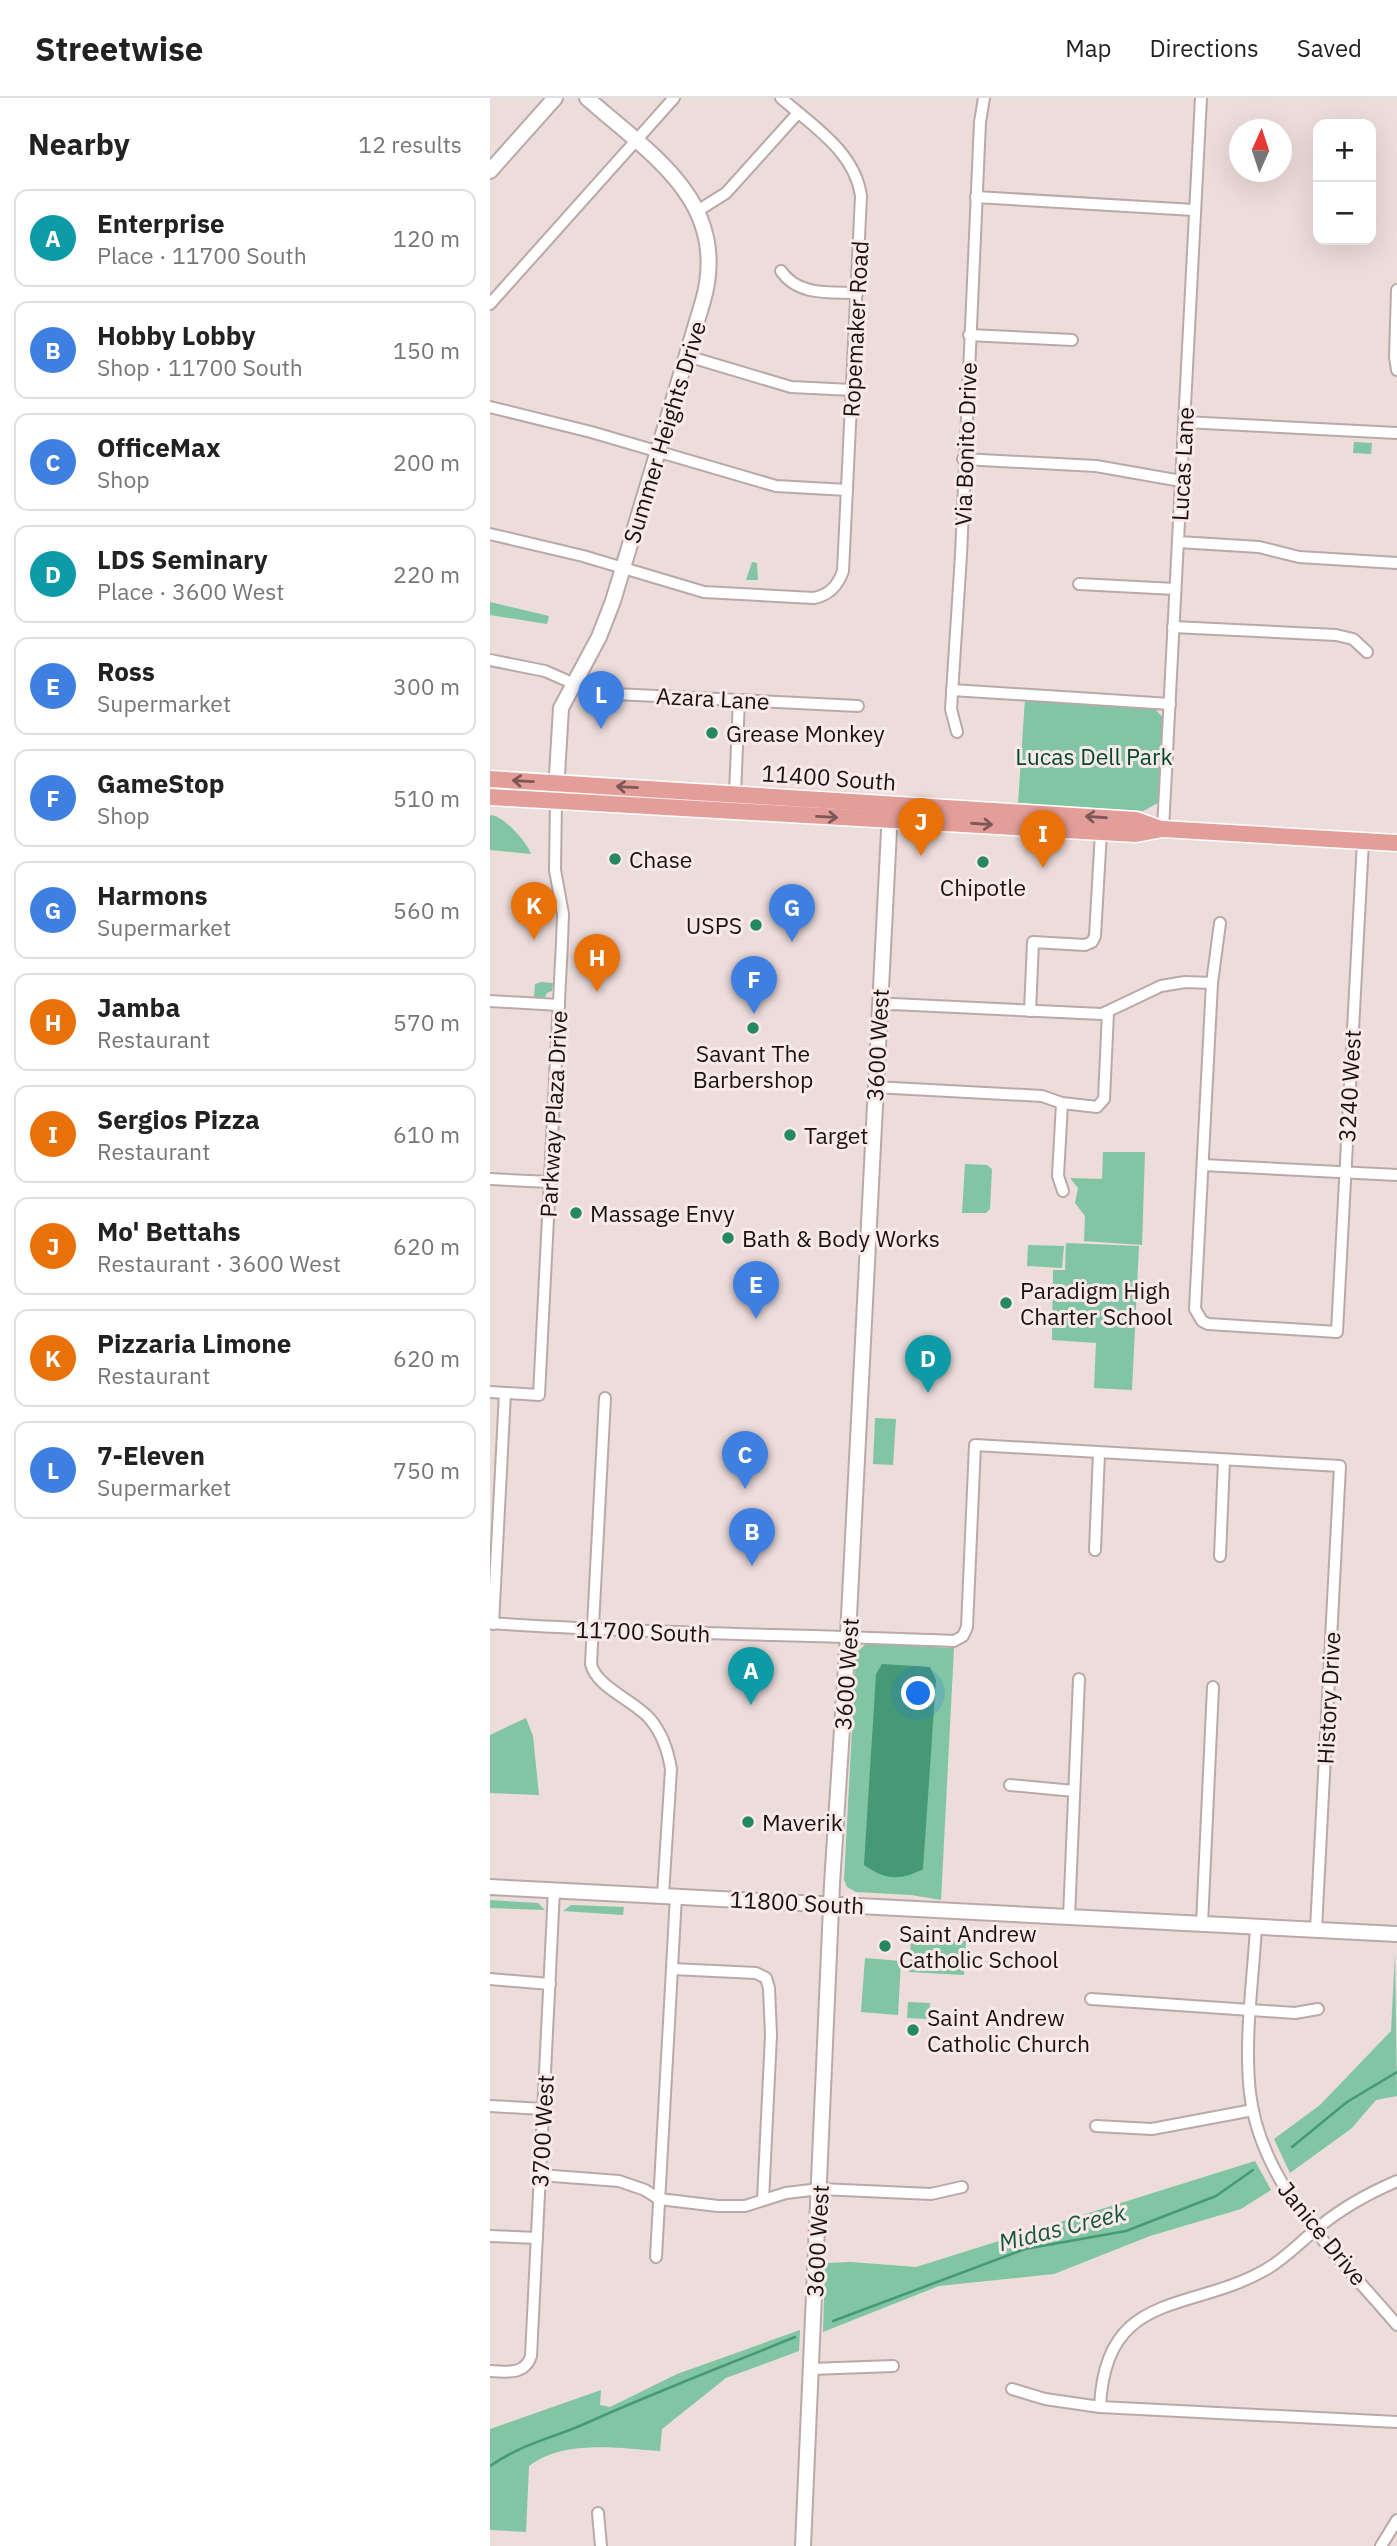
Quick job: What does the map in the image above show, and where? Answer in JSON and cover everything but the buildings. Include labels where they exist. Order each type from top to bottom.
[{"type":"main road","points":[[490,171],[555,98]]},
{"type":"main road","name":"Summer Heights Drive","points":[[556,801],[559,715],[565,696],[607,620],[707,290],[710,267],[709,244],[699,211],[679,181],[587,98]]},
{"type":"main road","name":"11400 South","points":[[490,779],[840,799],[1136,820],[1163,829]]},
{"type":"main road","points":[[657,807],[670,799],[732,800],[735,793]]},
{"type":"main road","name":"11400 South","points":[[490,797],[1136,834],[1163,829],[1397,843]]},
{"type":"main road","points":[[735,811],[743,802],[800,804],[840,799]]},
{"type":"main road","name":"3600 West","points":[[803,2546],[831,1903],[848,1636],[878,1007],[891,803]]},
{"type":"main road","name":"11800 South","points":[[490,1887],[1397,1934]]},
{"type":"street","points":[[490,304],[674,98]]},
{"type":"street","name":"Ropemaker Road","points":[[623,568],[710,593],[814,598],[834,589],[843,571],[862,204],[858,181],[841,151],[781,98]]},
{"type":"street","name":"Via Bonito Drive","points":[[957,732],[951,712],[962,542],[963,459],[976,197],[984,98]]},
{"type":"street","name":"Lucas Lane","points":[[1163,829],[1201,98]]},
{"type":"street","points":[[699,211],[726,193],[798,113]]},
{"type":"street","points":[[976,197],[1194,210]]},
{"type":"street","points":[[781,271],[792,285],[804,289],[857,293]]},
{"type":"street","points":[[1397,290],[1397,370]]},
{"type":"street","points":[[969,335],[1072,340]]},
{"type":"street","points":[[687,356],[791,387],[852,390]]},
{"type":"street","points":[[490,407],[776,486],[847,490]]},
{"type":"street","points":[[1184,422],[1397,433]]},
{"type":"street","points":[[963,459],[1096,466],[1149,478],[1181,481]]},
{"type":"street","points":[[490,534],[623,568]]},
{"type":"street","points":[[1178,542],[1259,547],[1298,557],[1397,563]]},
{"type":"street","points":[[1079,584],[1175,589]]},
{"type":"street","points":[[1173,627],[1336,635],[1353,639],[1367,652]]},
{"type":"street","name":"Azara Lane","points":[[490,660],[545,671],[573,685],[602,694],[858,706]]},
{"type":"street","points":[[952,690],[1170,704]]},
{"type":"street","points":[[735,793],[739,700]]},
{"type":"street","name":"Parkway Plaza Drive","points":[[490,1392],[539,1395],[563,914],[555,870],[556,801]]},
{"type":"street","points":[[1030,1011],[1033,942],[1085,945],[1092,942],[1095,936],[1101,832]]},
{"type":"street","name":"3240 West","points":[[1203,1165],[1195,1301],[1198,1316],[1208,1324],[1337,1332],[1363,841]]},
{"type":"street","points":[[1220,923],[1212,983],[1203,1165],[1397,1175]]},
{"type":"street","points":[[878,1007],[893,1004],[1108,1012],[1161,986],[1185,982],[1212,983]]},
{"type":"street","points":[[490,1001],[559,1005]]},
{"type":"street","points":[[874,1087],[1042,1096],[1062,1103],[1093,1108],[1103,1102],[1108,1012]]},
{"type":"street","points":[[1062,1103],[1058,1176],[1063,1192]]},
{"type":"street","points":[[490,1179],[550,1182]]},
{"type":"street","points":[[492,1624],[505,1393]]},
{"type":"street","points":[[605,1398],[593,1671],[649,1718],[669,1756],[671,1769],[672,1969],[656,2257]]},
{"type":"street","name":"11700 South","points":[[492,1624],[593,1630],[954,1641],[963,1636],[967,1627],[975,1445],[1099,1453]]},
{"type":"street","points":[[1095,1550],[1099,1453],[1224,1461],[1220,1556]]},
{"type":"street","name":"History Drive","points":[[1224,1461],[1340,1466],[1316,1929]]},
{"type":"street","points":[[1069,1917],[1079,1679]]},
{"type":"street","points":[[1202,1924],[1213,1687]]},
{"type":"street","points":[[1010,1786],[1074,1791]]},
{"type":"street","name":"3700 West","points":[[490,2371],[513,2372],[524,2368],[531,2357],[554,1890]]},
{"type":"street","name":"Janice Drive","points":[[1256,1927],[1249,2078],[1253,2110],[1272,2169],[1316,2229],[1397,2325]]},
{"type":"street","points":[[672,1969],[756,1973],[766,1978],[771,2035],[763,2200]]},
{"type":"street","points":[[490,1979],[550,1984]]},
{"type":"street","points":[[1091,1999],[1295,2013],[1318,2010]]},
{"type":"street","points":[[490,2106],[543,2109]]},
{"type":"street","points":[[1097,2126],[1152,2129],[1253,2110]]},
{"type":"street","points":[[540,2175],[619,2182],[678,2204],[745,2207],[786,2193],[820,2189],[931,2194],[962,2187]]},
{"type":"street","points":[[1100,2407],[1101,2385],[1110,2357],[1136,2322],[1168,2304],[1257,2274],[1274,2264],[1349,2204],[1397,2180]]},
{"type":"street","points":[[490,2236],[537,2238]]},
{"type":"street","points":[[811,2369],[892,2366]]},
{"type":"street","points":[[1012,2389],[1045,2399],[1100,2407],[1397,2422]]},
{"type":"street","points":[[598,2513],[601,2546]]},
{"type":"street","points":[[1381,2546],[1397,2520]]},
{"type":"green space","points":[[1354,442],[1372,443],[1371,454],[1353,453]]},
{"type":"green space","points":[[752,562],[757,563],[758,580],[746,580]]},
{"type":"green space","points":[[490,602],[549,616],[547,624],[490,615]]},
{"type":"green space","name":"Lucas Dell Park","points":[[1025,699],[1155,709],[1163,718],[1158,803],[1143,811],[1018,803]]},
{"type":"green space","points":[[490,815],[501,819],[514,830],[531,854],[490,850]]},
{"type":"green space","points":[[553,983],[552,991],[547,993],[544,999],[534,998],[535,984]]},
{"type":"green space","points":[[1103,1152],[1145,1152],[1142,1245],[1084,1241],[1085,1216],[1075,1203],[1078,1188],[1070,1178],[1102,1179]]},
{"type":"green space","points":[[965,1164],[987,1165],[992,1169],[990,1209],[986,1213],[962,1213]]},
{"type":"green space","points":[[1066,1243],[1139,1246],[1132,1390],[1094,1388],[1096,1343],[1052,1340],[1053,1270],[1065,1270]]},
{"type":"green space","points":[[1028,1245],[1064,1246],[1062,1268],[1027,1266]]},
{"type":"green space","points":[[875,1418],[896,1419],[893,1465],[873,1464]]},
{"type":"green space","points":[[866,1644],[954,1648],[941,1900],[911,1895],[856,1892],[847,1887],[844,1880],[856,1653]]},
{"type":"green space","points":[[526,1718],[533,1736],[539,1795],[490,1793],[490,1735]]},
{"type":"green space","points":[[490,1900],[538,1903],[545,1910],[490,1908]]},
{"type":"green space","points":[[571,1905],[624,1907],[623,1915],[563,1911]]},
{"type":"green space","points":[[911,1938],[966,1941],[964,1975],[909,1972]]},
{"type":"green space","points":[[1395,1954],[1397,2096],[1376,2100],[1352,2128],[1290,2173],[1274,2139],[1320,2105],[1391,2031]]},
{"type":"green space","points":[[865,1958],[901,1961],[898,2015],[861,2012]]},
{"type":"green space","points":[[908,2002],[930,2003],[929,2019],[907,2018]]},
{"type":"green space","points":[[1255,2161],[1271,2190],[1241,2209],[1150,2236],[1054,2274],[939,2286],[823,2332],[825,2263],[851,2262],[916,2267]]},
{"type":"green space","points":[[800,2330],[799,2351],[726,2378],[662,2429],[660,2451],[592,2447],[558,2452],[529,2466],[526,2532],[490,2530],[490,2429],[601,2390],[600,2405],[610,2407],[677,2374]]},
{"type":"shaded area","points":[[882,1664],[930,1667],[936,1680],[923,1869],[900,1877],[879,1874],[864,1865],[876,1674]]},
{"type":"waterway","name":"Midas Creek","points":[[1292,2147],[1347,2102],[1397,2072]]},
{"type":"waterway","name":"Midas Creek","points":[[833,2321],[1025,2249],[1126,2231],[1216,2196],[1253,2170]]},
{"type":"waterway","name":"Midas Creek","points":[[490,2466],[525,2447],[795,2337]]},
{"type":"place","name":"7-Eleven","points":[[601,729]]},
{"type":"place","name":"Grease Monkey","points":[[712,733]]},
{"type":"place","name":"Mo' Bettahs","points":[[921,856]]},
{"type":"place","name":"Chase","points":[[615,859]]},
{"type":"place","name":"Chipotle","points":[[983,862]]},
{"type":"place","name":"Sergios Pizza","points":[[1043,868]]},
{"type":"place","name":"USPS","points":[[756,925]]},
{"type":"place","name":"Pizzaria Limone","points":[[534,940]]},
{"type":"place","name":"Harmons","points":[[792,942]]},
{"type":"place","name":"Jamba","points":[[597,992]]},
{"type":"place","name":"GameStop","points":[[754,1014]]},
{"type":"place","name":"Savant The Barbershop","points":[[753,1028]]},
{"type":"place","name":"Target","points":[[790,1135]]},
{"type":"place","name":"Massage Envy","points":[[576,1213]]},
{"type":"place","name":"Bath & Body Works","points":[[728,1238]]},
{"type":"place","name":"Paradigm High Charter School","points":[[1006,1303]]},
{"type":"place","name":"Ross","points":[[756,1319]]},
{"type":"place","name":"LDS Seminary","points":[[928,1393]]},
{"type":"place","name":"OfficeMax","points":[[745,1489]]},
{"type":"place","name":"Hobby Lobby","points":[[752,1566]]},
{"type":"place","name":"Enterprise","points":[[751,1705]]},
{"type":"place","name":"Maverik","points":[[748,1822]]},
{"type":"place","name":"Saint Andrew Catholic School","points":[[885,1946]]},
{"type":"place","name":"Saint Andrew Catholic Church","points":[[913,2030]]}]
